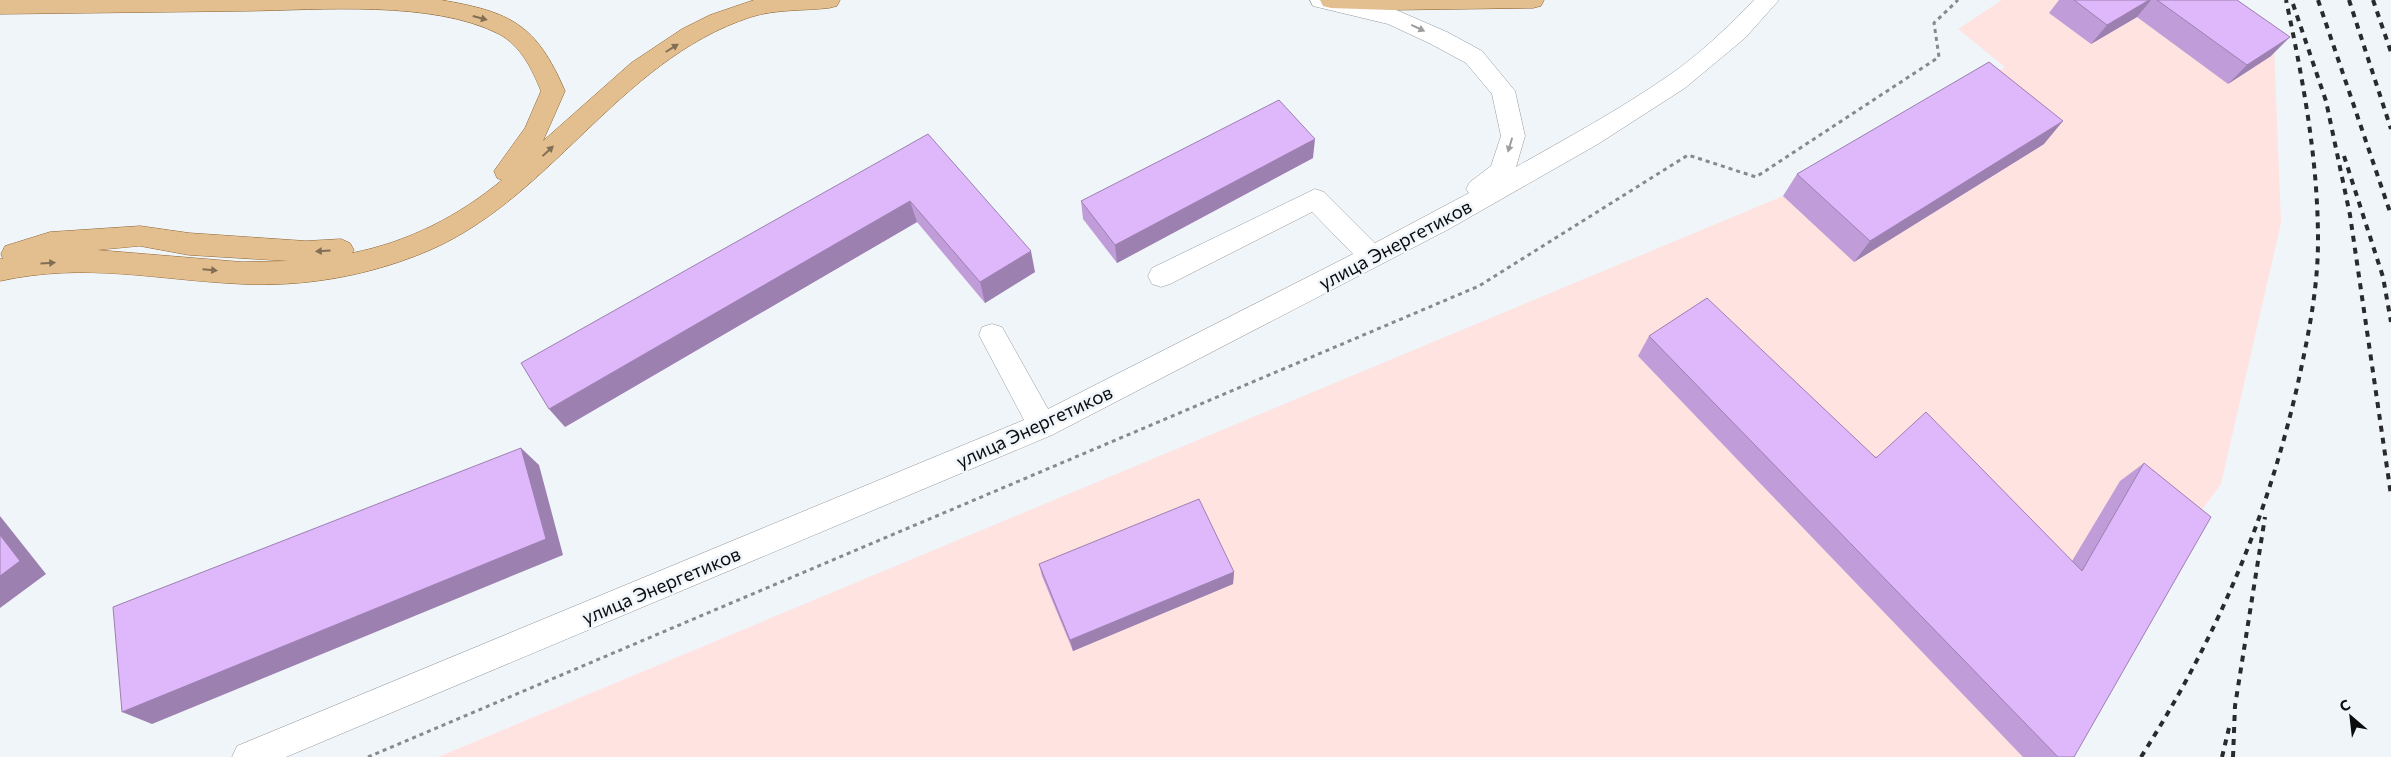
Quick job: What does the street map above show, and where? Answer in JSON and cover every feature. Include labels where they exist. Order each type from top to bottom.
[{"type":"main road","points":[[0,6],[452,0]]},
{"type":"main road","points":[[0,270],[20,264],[86,260],[244,273],[315,270],[379,258],[448,231],[501,195],[606,97],[653,60],[704,28],[748,10],[829,0]]},
{"type":"main road","points":[[1331,0],[1391,2],[1533,0]]},
{"type":"main road","points":[[0,258],[50,243],[140,236],[189,244],[306,252],[368,248],[421,230],[474,200],[517,160],[540,126],[552,91],[542,65],[521,38],[500,24],[398,1]]},
{"type":"street","points":[[1321,0],[1394,17],[1439,38],[1474,57],[1503,91],[1513,136],[1502,171],[1440,222]]},
{"type":"street","name":"улица Энергетиков","points":[[248,757],[1042,426],[1440,222],[1589,137],[1677,82],[1737,32],[1768,0]]},
{"type":"street","points":[[1161,276],[1315,199],[1372,257]]},
{"type":"street","points":[[992,335],[1042,426]]},
{"type":"path","points":[[368,757],[1479,286],[1688,155],[1756,177],[1939,57],[1934,24],[1958,0]]},
{"type":"shaded area","points":[[2002,0],[2213,0],[2274,45],[2281,223],[2221,484],[2185,533],[2055,757],[438,757],[1783,196],[2005,67],[1958,29]]},
{"type":"building","points":[[2074,0],[2149,0],[2107,25]]},
{"type":"building","points":[[2157,0],[2237,0],[2290,37],[2247,65]]},
{"type":"building","points":[[1989,62],[2063,121],[1870,241],[1797,174]]},
{"type":"building","points":[[1279,100],[1315,139],[1115,245],[1081,201]]},
{"type":"building","points":[[928,134],[1031,251],[980,282],[910,201],[549,409],[521,363]]},
{"type":"building","points":[[1707,298],[1876,458],[1926,412],[2082,571],[2144,463],[2211,517],[2074,757],[2058,757],[1649,336]]},
{"type":"building","points":[[521,448],[546,539],[122,712],[113,607]]},
{"type":"building","points":[[1199,499],[1234,572],[1070,640],[1039,564]]},
{"type":"building","points":[[0,535],[20,561],[0,576]]},
{"type":"railway","points":[[2141,757],[2193,668],[2236,577],[2271,483],[2298,383],[2312,313],[2318,259],[2315,180],[2308,120],[2286,0]]},
{"type":"railway","points":[[2318,0],[2391,215]]},
{"type":"railway","points":[[2349,0],[2391,129]]},
{"type":"railway","points":[[2373,0],[2391,52]]},
{"type":"railway","points":[[2293,4],[2326,101],[2350,215],[2391,495]]},
{"type":"railway","points":[[2344,156],[2383,277],[2391,322]]},
{"type":"railway","points":[[2233,757],[2235,706],[2265,517]]},
{"type":"railway","points":[[2222,757],[2229,728]]}]
